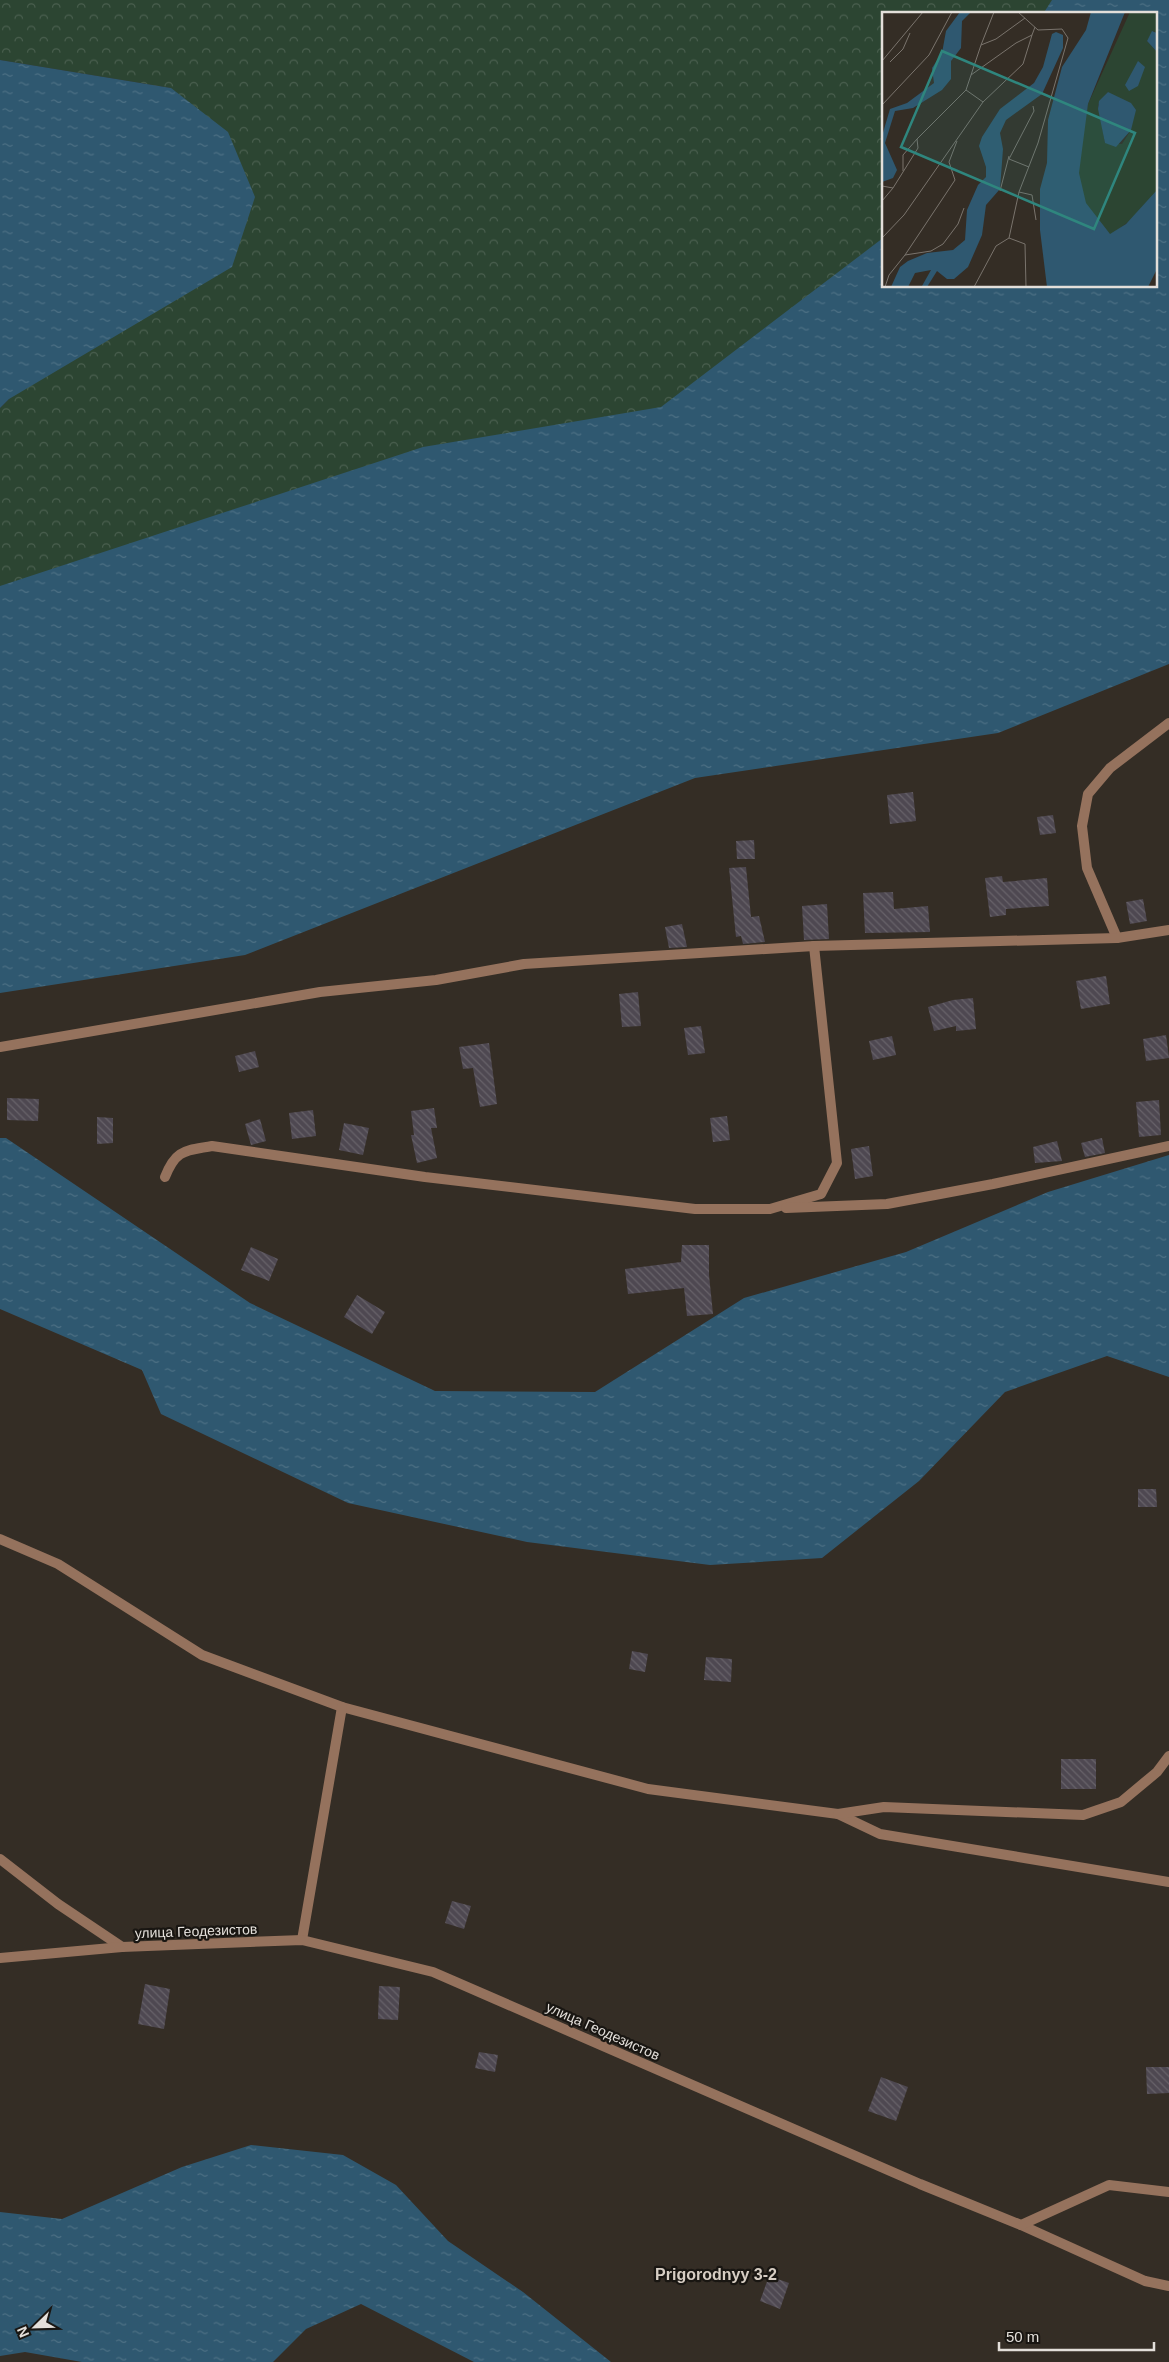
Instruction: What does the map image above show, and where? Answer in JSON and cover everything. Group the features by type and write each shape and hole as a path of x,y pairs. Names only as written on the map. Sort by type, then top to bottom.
{"street":[{"path":"1117,938 1087,868 1082,826 1088,794 1110,768 1169,723"},
{"path":"0,1047 320,992 436,980 524,964 814,946 1117,938 1169,930"},
{"path":"770,1209 821,1194 837,1164 814,946"},
{"path":"165,1177 172,1160 185,1151 212,1146 425,1177 695,1209 770,1209 887,1204 993,1184 1169,1146"},
{"path":"0,1538 58,1564 202,1655 342,1707 648,1789 838,1814 884,1807 1083,1815 1121,1802 1157,1772 1169,1756"},
{"path":"302,1940 342,1707"},
{"path":"838,1814 880,1834 1169,1882"},
{"path":"0,1859 58,1904 122,1947"},
{"name":"улица Геодезистов","path":"0,1958 122,1947 302,1940 433,1972 920,2184 1021,2225 1145,2281 1169,2286"},
{"path":"1021,2225 1109,2185 1169,2192"}],"green space":[{"path":"0,0 1053,0 1046,12 882,12 882,287 758,422 0,598 0,408 9,399 171,88 0,60"}],"water":[{"path":"1052,0 1169,0 1169,664 998,733 695,778 245,955 0,993 0,586 423,447 661,407 882,239 882,288 1156,288 1156,12 1044,12"},
{"path":"0,60 171,88 228,132 255,197 232,267 9,399 0,408"},
{"path":"0,1138 6,1138 250,1303 435,1391 595,1392 744,1298 906,1252 1048,1192 1169,1155 1169,1377 1107,1356 1005,1392 919,1481 822,1558 710,1565 527,1542 348,1503 161,1414 142,1370 0,1309"},
{"path":"251,2145 343,2155 396,2185 448,2241 523,2292 611,2362 474,2362 361,2304 306,2329 273,2362 82,2362 25,2352 0,2356 0,2212 62,2219 182,2167"}],"building":[{"path":"913,792 916,821 890,824 887,795"},
{"path":"1053,815 1056,833 1040,835 1037,817"},
{"path":"754,840 755,859 737,859 736,841"},
{"path":"746,867 751,917 759,916 765,942 743,944 741,936 736,937 729,868"},
{"path":"1002,876 1003,882 1047,878 1049,906 1006,909 1006,915 990,917 985,878"},
{"path":"893,892 894,909 928,906 930,932 865,933 863,893"},
{"path":"1143,899 1147,921 1130,924 1126,902"},
{"path":"827,904 829,939 804,940 802,906"},
{"path":"682,924 687,947 669,948 665,927"},
{"path":"1106,976 1110,1004 1081,1009 1076,981"},
{"path":"638,992 641,1026 622,1027 619,994"},
{"path":"973,998 976,1029 956,1031 956,1026 934,1031 928,1007 953,1000"},
{"path":"701,1026 705,1053 688,1055 684,1028"},
{"path":"1166,1035 1169,1058 1146,1061 1143,1039"},
{"path":"892,1036 896,1055 873,1060 869,1041"},
{"path":"489,1043 497,1104 480,1107 473,1068 463,1069 459,1047"},
{"path":"255,1051 259,1067 239,1072 235,1056"},
{"path":"7,1098 39,1099 38,1121 7,1120"},
{"path":"1159,1100 1161,1135 1139,1137 1136,1102"},
{"path":"434,1108 437,1128 431,1128 437,1158 417,1163 411,1135 414,1135 411,1111"},
{"path":"313,1110 316,1136 292,1139 289,1113"},
{"path":"727,1116 730,1140 713,1142 710,1118"},
{"path":"97,1117 113,1118 113,1143 97,1144"},
{"path":"260,1119 266,1141 251,1145 245,1124"},
{"path":"344,1123 369,1128 363,1155 339,1150"},
{"path":"1102,1138 1105,1153 1085,1157 1081,1143"},
{"path":"1057,1141 1062,1161 1035,1163 1033,1147"},
{"path":"869,1146 873,1176 855,1179 851,1149"},
{"path":"682,1245 709,1245 709,1275 713,1314 687,1316 684,1288 628,1294 625,1269 681,1262"},
{"path":"251,1247 278,1259 269,1281 241,1270"},
{"path":"357,1295 385,1312 372,1334 344,1317"},
{"path":"1138,1489 1156,1489 1157,1507 1138,1507"},
{"path":"632,1651 648,1654 645,1672 629,1669"},
{"path":"706,1657 732,1659 731,1682 704,1680"},
{"path":"1061,1759 1096,1759 1096,1789 1061,1789"},
{"path":"452,1901 471,1906 464,1929 445,1923"},
{"path":"145,1984 170,1989 164,2029 138,2024"},
{"path":"379,1986 400,1987 398,2020 378,2019"},
{"path":"479,2052 498,2055 495,2072 475,2068"},
{"path":"1146,2067 1169,2067 1169,2093 1147,2094"},
{"path":"881,2077 908,2087 896,2121 868,2111"},
{"path":"769,2276 789,2283 780,2309 760,2301"}],"district":[{"name":"Prigorodnyy 3-2","path":"716,2274"}]}
